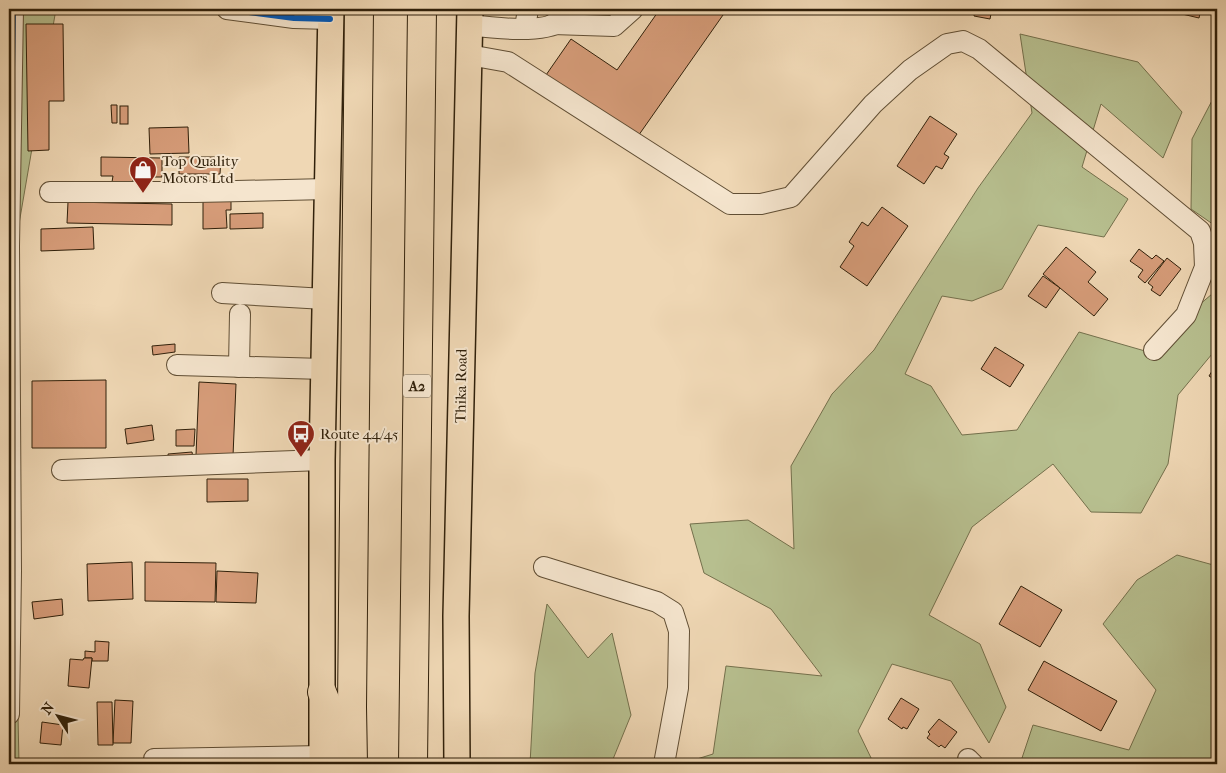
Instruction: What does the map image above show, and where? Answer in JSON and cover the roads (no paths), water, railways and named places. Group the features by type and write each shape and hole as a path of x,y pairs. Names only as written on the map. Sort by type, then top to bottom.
{"highway":[{"path":"352,764 359,9"},
{"name":"A2","path":"413,764 422,9"},
{"path":"322,692 352,764"}],"main road":[{"path":"322,760 322,460 330,14"},
{"name":"Thika Road","path":"457,764 456,606 470,17"}],"street":[{"path":"9,714 11,571 9,246 13,9"},
{"path":"227,9 330,14"},
{"path":"470,17 504,29 527,18 543,27 561,22 578,9"},
{"path":"553,24 614,26 633,9"},
{"path":"469,55 508,62 730,204 761,204 791,197 873,104 910,70 947,44 963,41 979,49 1200,231 1204,243 1205,267 1196,291 1186,315 1154,350"},
{"path":"50,192 196,192 328,189"},
{"path":"222,293 325,299"},
{"path":"239,367 240,314"},
{"path":"177,365 324,369"},
{"path":"62,470 322,460"},
{"path":"544,567 657,602 673,612 679,631 678,688 664,764"},
{"path":"154,759 322,760"}],"place":[{"name":"Top Quality Motors Ltd","path":"143,194"},
{"name":"Route 44/45","path":"301,458"}]}
